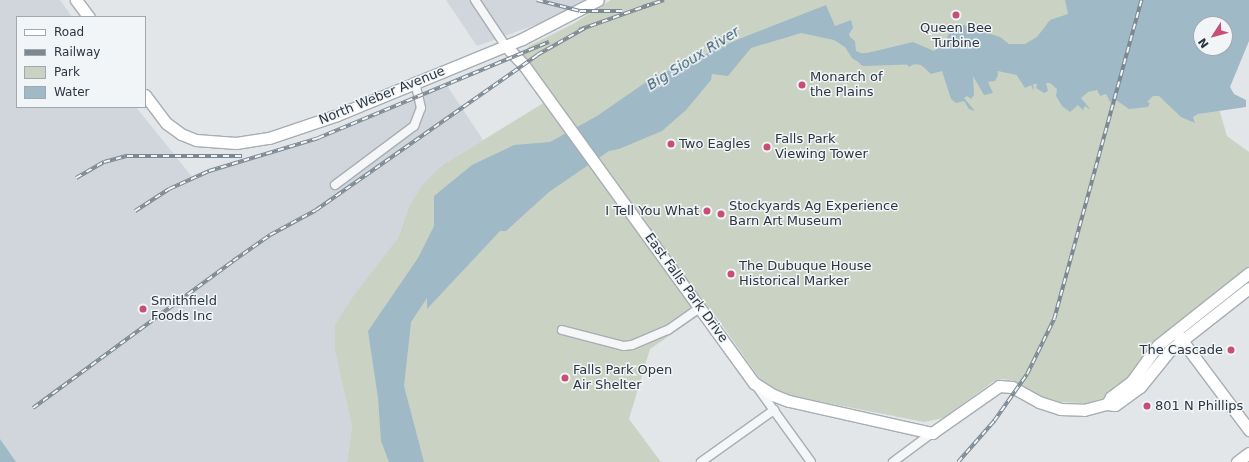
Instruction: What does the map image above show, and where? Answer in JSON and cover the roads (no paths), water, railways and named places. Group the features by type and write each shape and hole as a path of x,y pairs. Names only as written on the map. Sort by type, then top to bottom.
{"street":[{"path":"76,0 88,16"},
{"path":"475,0 505,45"},
{"name":"North Weber Avenue","path":"146,97 173,130 196,140 244,142 268,138 315,123 558,23 598,0"},
{"name":"East Falls Park Drive","path":"505,45 516,55 561,116 754,383 773,395 789,401 932,433"},
{"path":"335,185 394,143 414,126 421,114 422,108 416,82"},
{"path":"1107,404 1132,381 1154,349 1249,273"},
{"path":"893,462 1000,386 1012,387 1040,402 1060,409 1084,410 1107,404 1115,404 1137,390 1164,356 1182,340 1249,288"},
{"path":"562,330 624,346 632,345 668,330 700,308"},
{"path":"1176,331 1249,430"},
{"path":"754,383 811,462"},
{"path":"702,462 774,410"},
{"path":"1237,462 1249,453"}],"water":[{"path":"1065,0 1249,0 1249,41 1230,87 1234,94 1246,100 1246,107 1198,114 1193,117 1195,123 1181,117 1159,96 1153,96 1147,102 1150,103 1148,107 1129,109 1116,100 1110,102 1106,94 1100,96 1097,90 1088,92 1081,98 1091,110 1085,106 1083,110 1078,105 1070,112 1062,106 1056,96 1057,89 1050,83 1046,83 1048,91 1044,93 1036,88 1037,84 1033,84 1034,92 1031,85 1025,88 1007,60 997,66 998,75 995,81 988,82 993,93 984,95 973,76 974,95 971,99 967,96 964,98 975,111 969,109 964,101 956,103 951,99 942,71 931,74 921,65 914,64 909,67 899,54 869,60 865,66 852,58 845,47 834,40 801,33 751,48 728,76 712,74 711,80 686,110 662,131 619,149 609,151 549,192 506,231 500,231 427,309 427,298 411,322 404,386 424,462 389,462 381,441 378,398 368,331 418,258 434,226 434,196 472,165 514,145 550,142 597,116 652,78 739,39 826,5 835,26 851,20 853,28 849,34 850,37 855,41 856,51 863,54 913,42 934,51 944,44 951,29 964,25 1000,37 1009,44 1025,44 1037,37 1050,20 1068,14"},
{"path":"0,439 16,462 0,462"}],"waterway":[{"name":"Big Sioux River","path":"864,59 920,57"},
{"name":"Big Sioux River","path":"983,61 1027,70"}],"railway":[{"path":"537,0 580,11 622,11"},
{"path":"643,7 664,0"},
{"path":"958,462 994,421 1027,374 1054,319 1141,0"},
{"path":"579,30 649,5"},
{"path":"33,408 270,235 316,210 537,55 585,28"},
{"path":"135,211 169,189 209,171 318,138 549,42"},
{"path":"76,178 104,162 127,156 242,156"}],"place":[{"name":"Queen Bee Turbine","path":"956,15"},
{"name":"Monarch of the Plains","path":"802,85"},
{"name":"Two Eagles","path":"671,144"},
{"name":"Falls Park Viewing Tower","path":"767,147"},
{"name":"I Tell You What","path":"707,211"},
{"name":"Stockyards Ag Experience Barn Art Museum","path":"721,214"},
{"name":"The Dubuque House Historical Marker","path":"731,274"},
{"name":"Smithfield Foods Inc","path":"143,309"},
{"name":"The Cascade","path":"1231,350"},
{"name":"Falls Park Open Air Shelter","path":"565,378"},
{"name":"801 N Phillips","path":"1147,406"}]}
